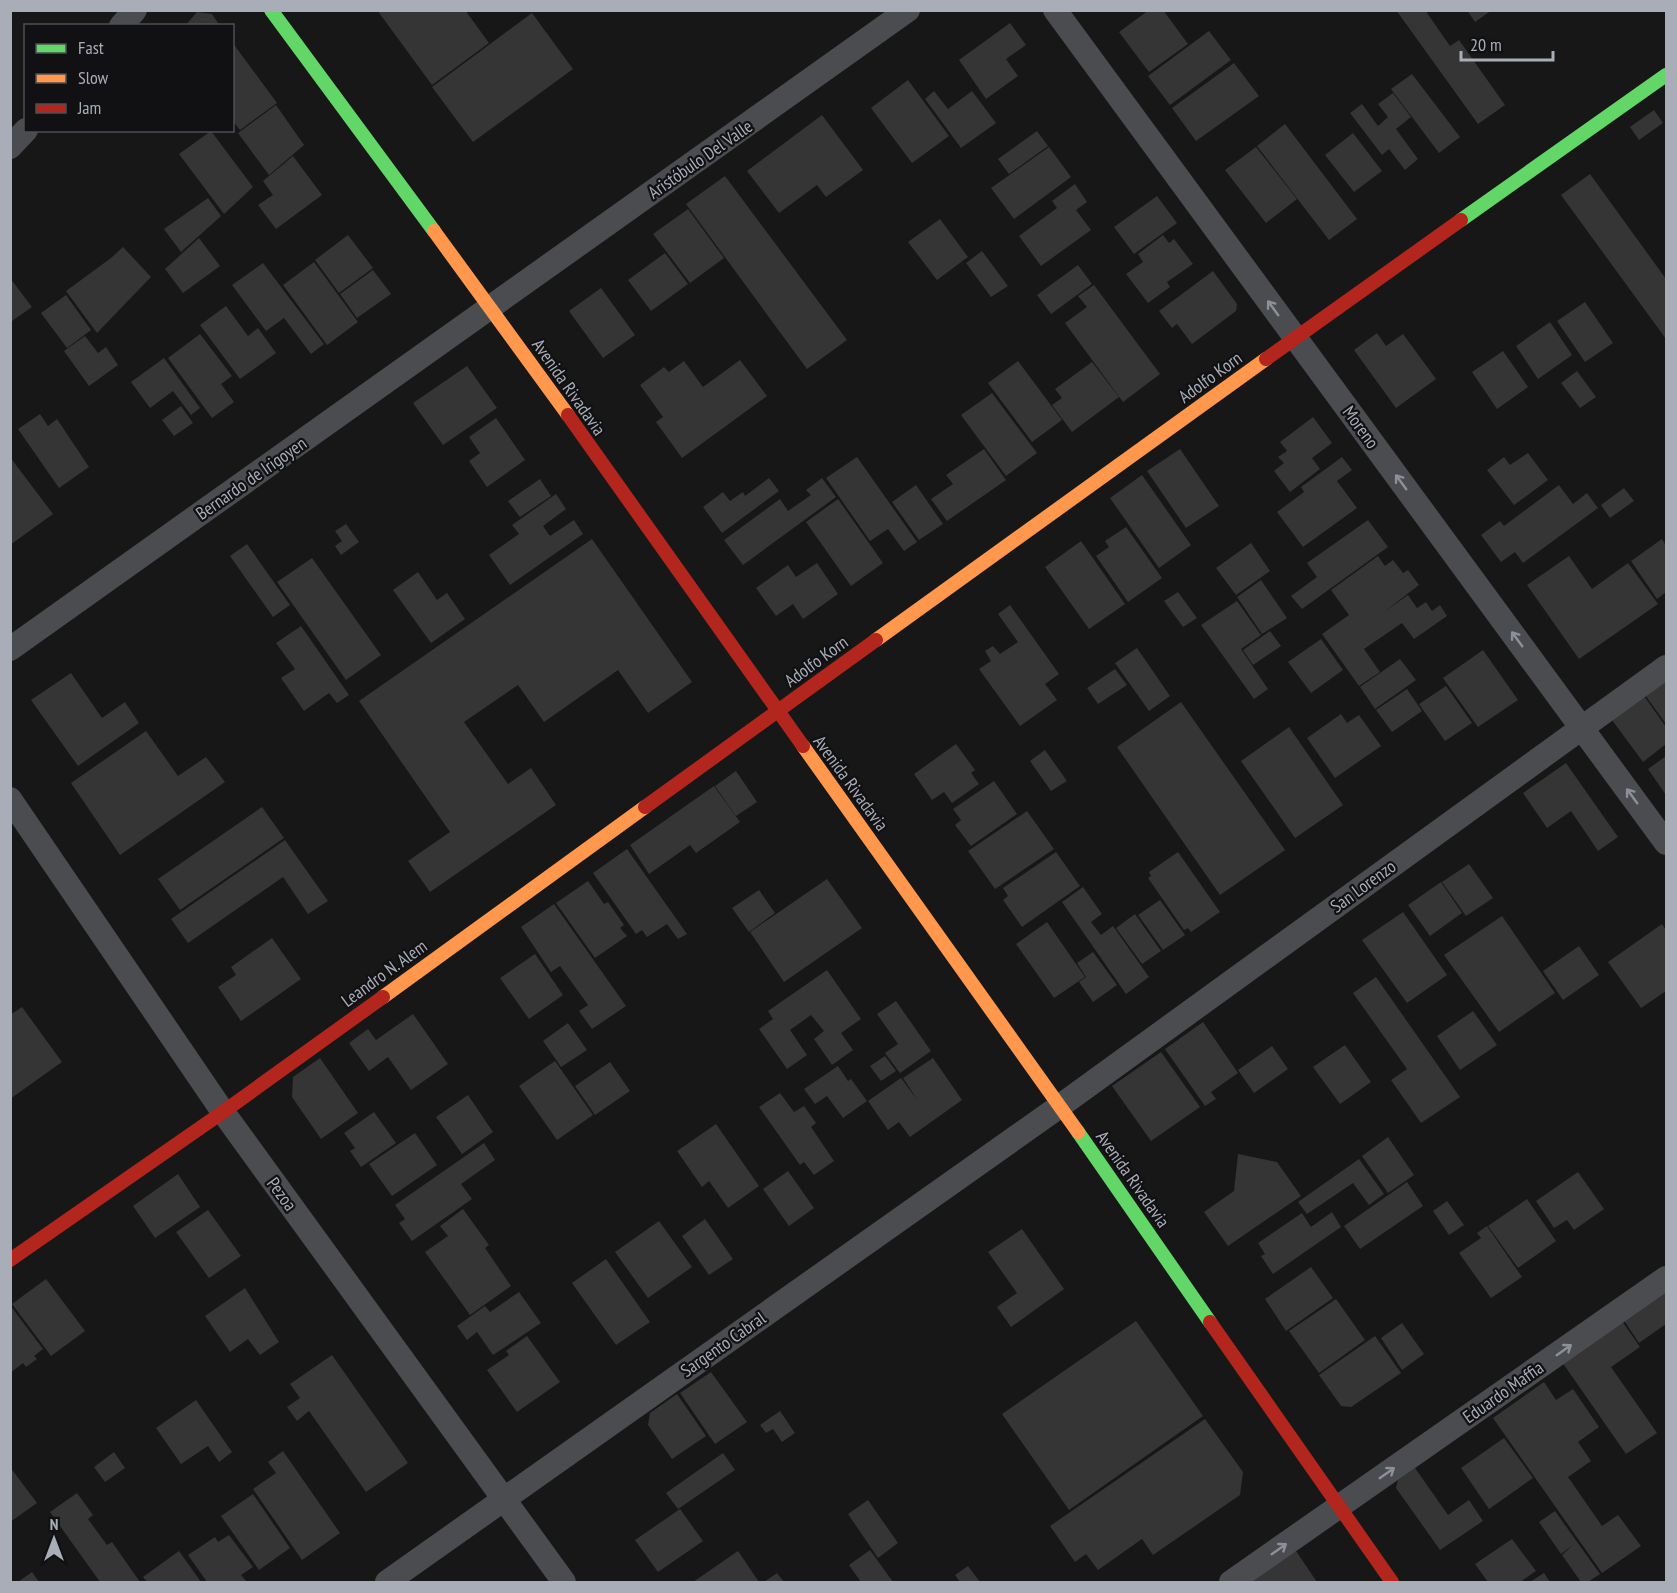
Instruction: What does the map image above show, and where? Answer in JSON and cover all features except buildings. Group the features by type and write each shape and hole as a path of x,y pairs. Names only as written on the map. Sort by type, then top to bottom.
{"street":[{"path":"124,24 135,10"},
{"name":"Avenida Rivadavia","path":"271,10 491,308 1060,1106 1392,1582"},
{"name":"Aristóbulo Del Valle","path":"491,308 908,10"},
{"name":"Moreno","path":"1055,10 1666,843"},
{"name":"Adolfo Korn","path":"777,711 1295,338 1666,75"},
{"path":"10,147 24,132"},
{"name":"Bernardo de Irigoyen","path":"10,649 491,308"},
{"name":"San Lorenzo","path":"1060,1106 1666,667"},
{"name":"Leandro N. Alem","path":"10,1260 223,1112 777,711"},
{"name":"Pezoa","path":"10,799 223,1112 564,1582"},
{"name":"Sargento Cabral","path":"387,1582 1060,1106"},
{"name":"Eduardo Maffia","path":"1231,1582 1666,1278"}],"traffic: fast":[{"path":"271,10 434,231"},
{"path":"1461,220 1666,75"},
{"path":"1078,1132 1210,1322"}],"traffic: slow":[{"path":"434,231 568,415"},
{"path":"876,640 1266,359"},
{"path":"803,746 1078,1132"},
{"path":"383,997 645,807"}],"traffic: jam":[{"path":"1266,359 1461,220"},
{"path":"568,415 803,746"},
{"path":"645,807 876,640"},
{"path":"10,1260 383,997"},
{"path":"1210,1322 1392,1582"}]}
